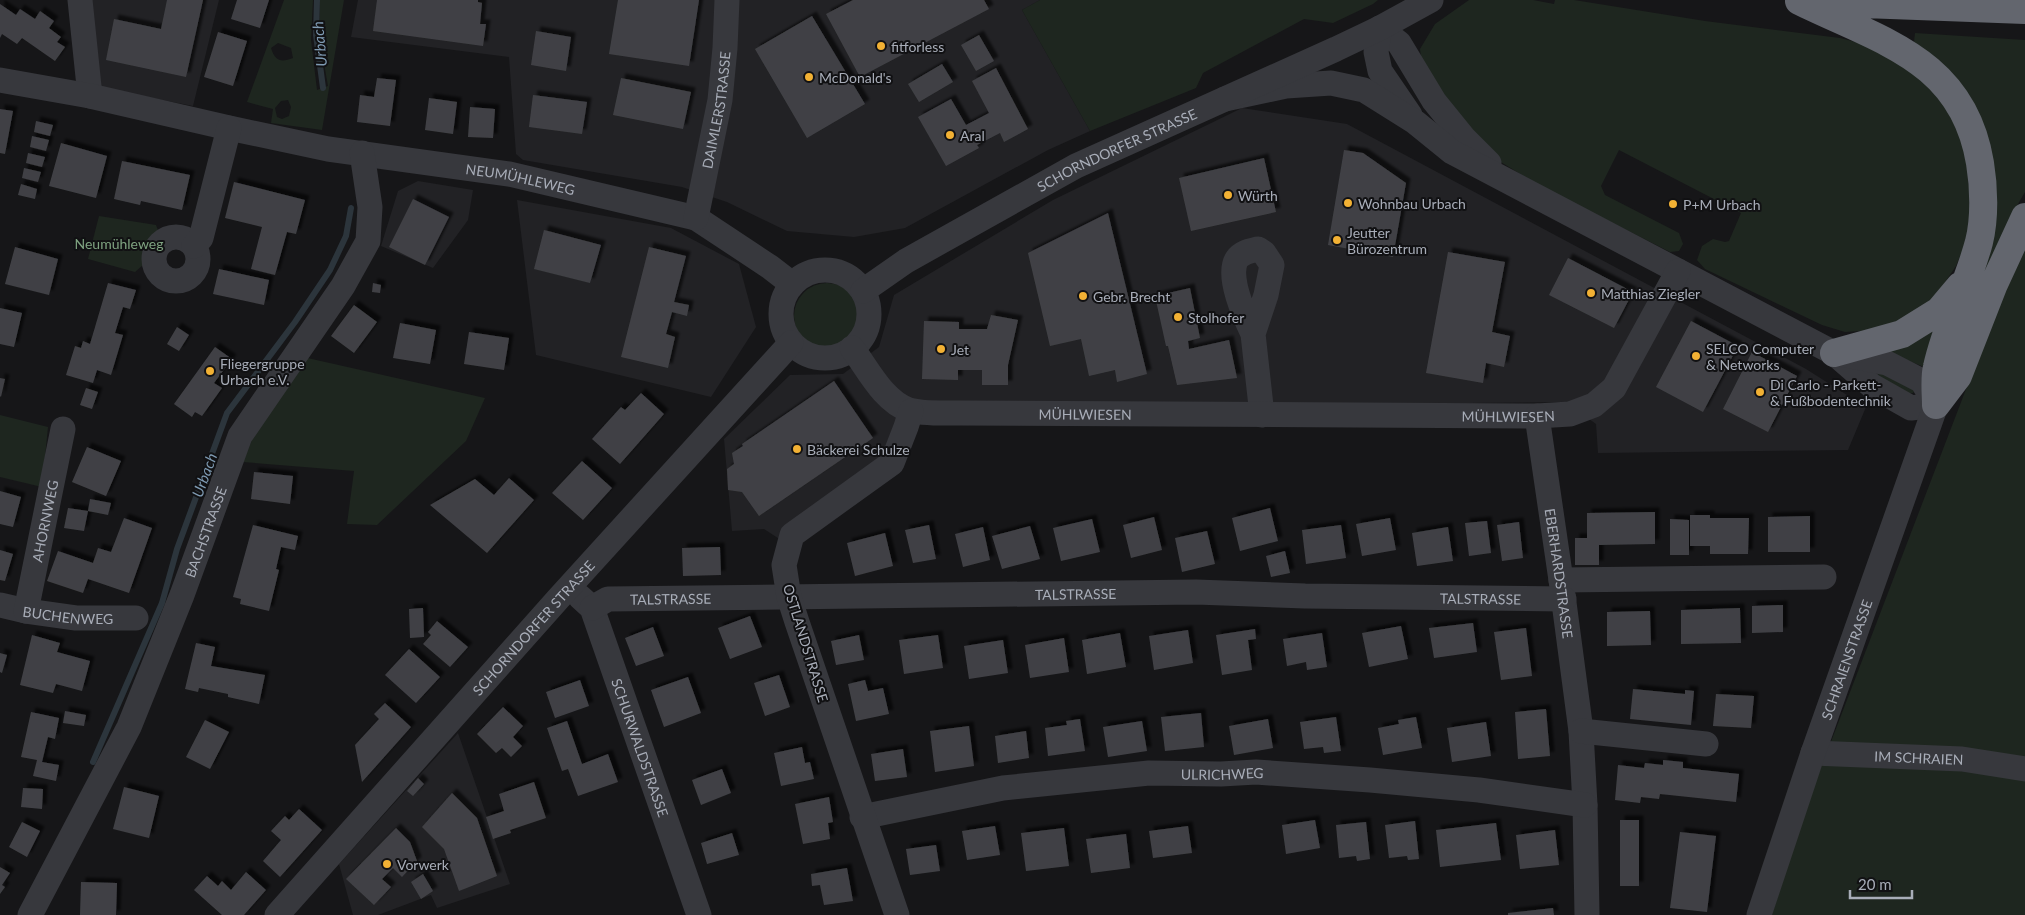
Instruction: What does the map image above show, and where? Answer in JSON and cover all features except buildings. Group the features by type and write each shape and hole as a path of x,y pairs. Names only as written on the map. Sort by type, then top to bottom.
{"highway":[{"path":"1793,1 2025,10"},
{"path":"1793,1 1896,46 1923,64 1956,97 1976,139 1984,187 1979,241 1936,369 1936,405"},
{"path":"1936,405 1958,376 1994,284 2025,217"},
{"path":"1834,353 1902,334 1939,311 1966,279"}],"street":[{"path":"80,0 90,96"},
{"name":"DAIMLERSTRASSE","path":"696,218 720,100 727,0"},
{"name":"SCHORNDORFER STRASSE","path":"863,291 906,261 1076,166 1380,28 1431,0"},
{"path":"1380,28 1376,52 1380,71 1415,122"},
{"path":"1380,28 1399,44 1434,100 1458,130 1506,181"},
{"name":"NEUMÜHLEWEG","path":"0,80 90,96 328,149 510,174 696,218 770,267 792,284"},
{"path":"1226,99 1286,86 1331,83 1364,90 1415,122 1452,152 1834,353 1888,364 1922,381 1936,405"},
{"path":"194,246 201,238 229,128"},
{"name":"BACHSTRASSE","path":"30,915 129,727 182,595 240,436 343,286 368,241 370,207 362,153"},
{"path":"814,271 840,272 851,278 863,291 870,316 866,330 859,343 844,354 825,359 806,355 791,343 784,333 781,307 785,295 792,284 802,276 814,271"},
{"name":"MÜHLWIESEN","path":"911,411 959,414 1537,416 1570,414 1594,405 1614,388 1678,271"},
{"path":"1253,334 1262,415"},
{"name":"SCHORNDORFER STRASSE","path":"277,915 568,587 791,343"},
{"path":"852,348 883,390 898,404 911,411"},
{"name":"SCHRAIENSTRASSE","path":"1759,915 1813,753 1936,405"},
{"name":"OSTLANDSTRASSE","path":"897,915 862,817 789,597 784,565 792,535 892,463 911,411"},
{"name":"EBERHARDSTRASSE","path":"1537,416 1581,731 1585,804 1587,915"},
{"name":"AHORNWEG","path":"26,611 62,430"},
{"name":"TALSTRASSE","path":"592,608 608,598 1196,592 1305,596 1562,590 1824,577"},
{"name":"SCHURWALDSTRASSE","path":"568,587 592,608 699,915"},
{"name":"BUCHENWEG","path":"0,605 26,611 76,618 136,618"},
{"path":"1581,731 1706,744"},
{"name":"IM SCHRAIEN","path":"1813,753 1962,759 2025,769"},
{"name":"ULRICHWEG","path":"862,817 1003,788 1149,773 1221,774 1256,772 1479,790 1585,804"}],"shaded area":[{"path":"91,0 219,0 193,106 101,88"},
{"path":"358,0 1040,0 1022,10 1090,131 1048,150 905,228 854,237 787,231 727,202 682,187 523,160 516,154 509,57 351,37"},
{"path":"1242,108 1347,124 1806,369 1866,407 1848,450 1598,453 1596,424 1566,402 931,408 881,463 781,540 764,529 732,531 724,439 790,375 843,374 879,347 894,295 1053,200"},
{"path":"418,181 473,190 468,220 433,268 381,246 398,191"},
{"path":"517,200 671,228 739,264 756,327 711,397 536,355"},
{"path":"458,733 510,884 437,908 431,895 378,915 353,915 339,864"}],"green space":[{"path":"284,0 313,0 311,40 317,90 328,86 319,35 320,0 344,0 322,130 271,123 273,109 247,102","holes":["278,43 291,48 293,58 279,60 274,56 271,48","288,100 291,107 289,116 282,119 277,117 275,108 281,101"]},
{"path":"1040,0 1378,0 1333,23 1304,19 1203,73 1196,88 1090,131 1022,10"},
{"path":"1469,0 1533,0 1554,4 1555,0 1574,0 1705,21 1840,38 1875,47 1912,68 1948,104 1966,139 1972,228 1956,266 1933,300 1907,320 1877,330 1845,332 1822,325 1705,269 1697,260 1702,246 1713,239 1729,241 1741,213 1619,150 1601,186 1605,195 1679,233 1683,244 1679,251 1670,252 1538,185 1491,156 1423,73 1420,49 1435,24"},
{"path":"1915,33 2025,40 2025,192 2011,216 1953,372 1990,246 1940,63 1914,42"},
{"name":"Neumühleweg","path":"99,216 156,225 159,233 146,246 143,255 143,265 135,272 88,259"},
{"path":"2025,240 2025,915 1772,915 1806,807"},
{"path":"827,283 840,285 855,298 858,303 860,316 858,329 845,344 840,347 827,349 814,347 799,334 796,329 794,316 796,303 809,288 814,285"},
{"path":"1940,319 1924,367 1885,351"},
{"path":"303,357 485,398 466,441 377,525 347,524 354,471 243,462 261,417"},
{"path":"1871,367 1915,390 1913,393 1907,393 1895,389 1884,381"},
{"path":"0,415 48,427 42,487 0,477"}],"waterway":[{"name":"Urbach","path":"317,0 316,35 323,88"},
{"name":"Urbach","path":"93,762 162,603 177,549 227,413 295,322 330,270 346,236 351,208"}],"place":[{"name":"fitforless","path":"881,46"},
{"name":"McDonald's","path":"809,77"},
{"name":"Aral","path":"950,135"},
{"name":"Würth","path":"1228,195"},
{"name":"Wohnbau Urbach","path":"1348,203"},
{"name":"P+M Urbach","path":"1673,204"},
{"name":"Jeutter Bürozentrum","path":"1337,240"},
{"name":"Matthias Ziegler","path":"1591,293"},
{"name":"Gebr. Brecht","path":"1083,296"},
{"name":"Stolhofer","path":"1178,317"},
{"name":"Jet","path":"941,349"},
{"name":"SELCO Computer & Networks","path":"1696,356"},
{"name":"Fliegergruppe Urbach e.V.","path":"210,371"},
{"name":"Di Carlo - Parkett- & Fußbodentechnik","path":"1760,392"},
{"name":"Bäckerei Schulze","path":"797,449"},
{"name":"Vorwerk","path":"387,864"}]}
